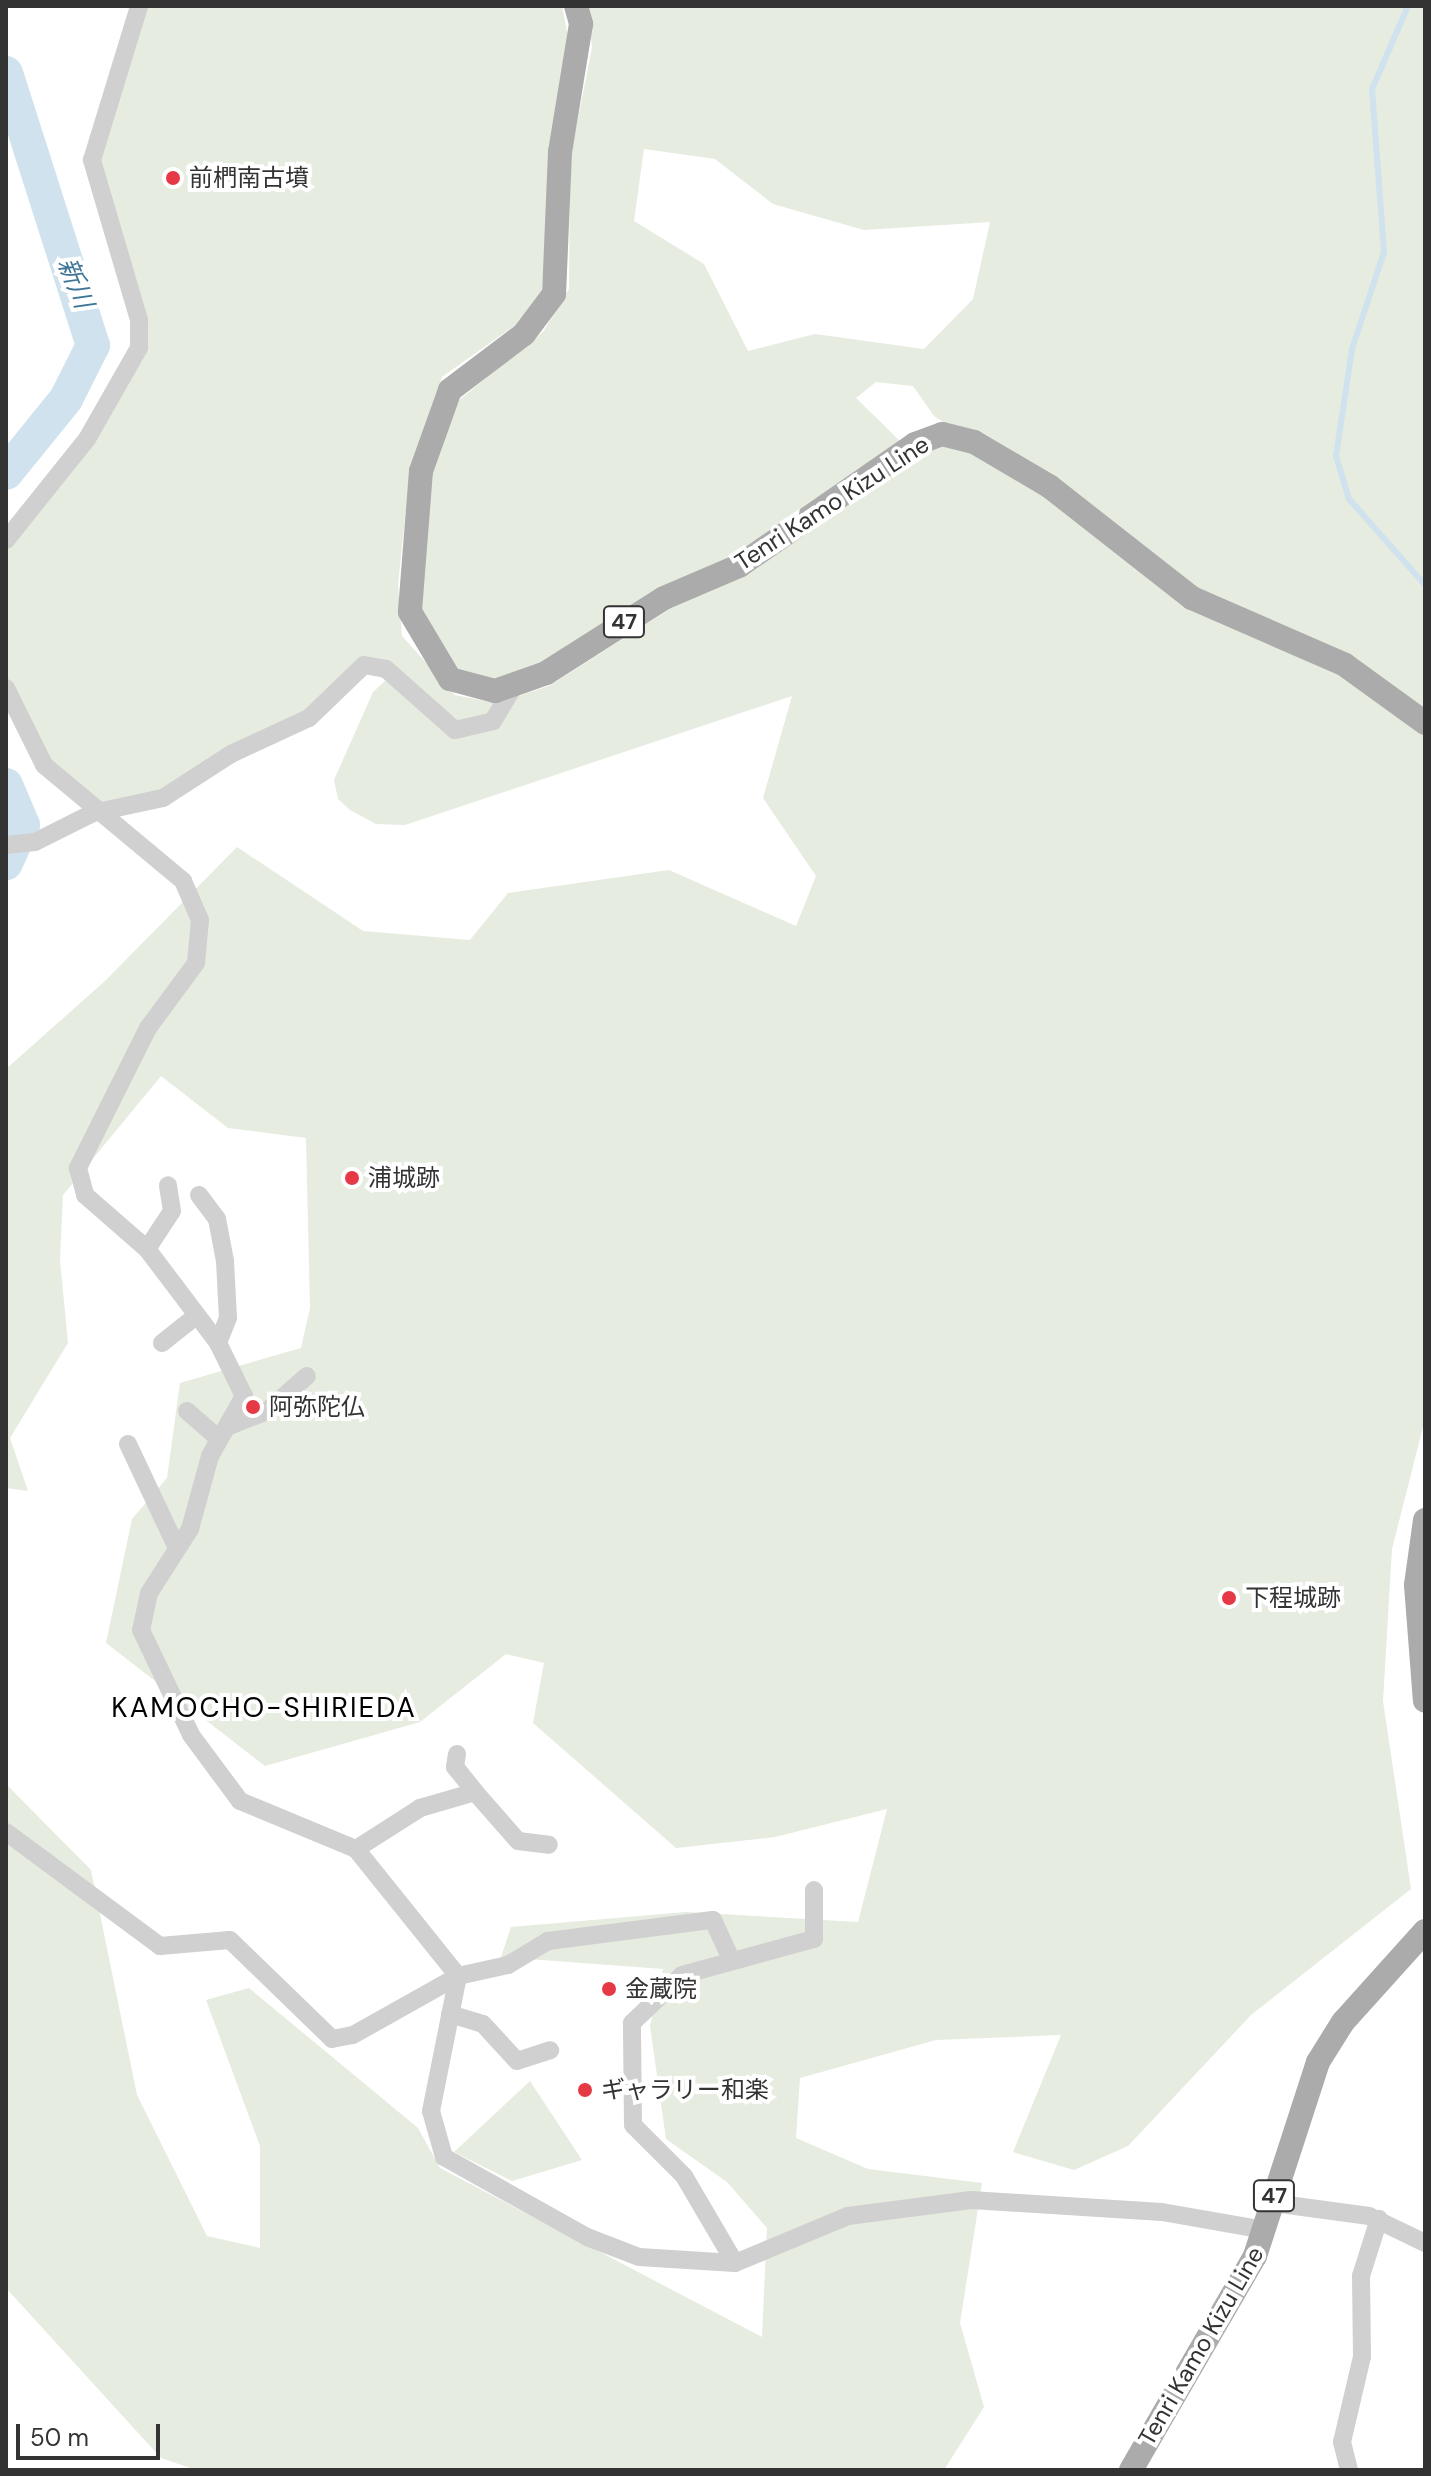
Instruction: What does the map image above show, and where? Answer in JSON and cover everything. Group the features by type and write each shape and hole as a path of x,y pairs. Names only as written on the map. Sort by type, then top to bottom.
{"main road":[{"path":"512,689 465,687 431,658 410,612 412,541 429,437 450,390 524,334 554,294 560,152 581,24 576,6"},
{"name":"Tenri Kamo Kizu Line","path":"512,689 664,598 739,566 915,444 942,434 974,442 1036,478 1192,598 1345,665 1425,723"},
{"path":"1425,1520 1416,1610 1425,1701"},
{"name":"Tenri Kamo Kizu Line","path":"1131,2470 1265,2230 1318,2062 1343,2022 1425,1931"}],"street":[{"path":"6,540 73,460 139,348 139,320 92,160 139,6"},
{"path":"6,845 35,842 93,813 163,798 231,754 292,729 364,665 386,669 455,730 493,721 512,689"},
{"path":"6,688 44,765 93,813 165,863 183,881 200,920 196,963 148,1028 78,1168 98,1211 147,1249 218,1343 244,1396 221,1434 200,1506 149,1593 141,1630 191,1735 240,1801 356,1849 458,1976"},
{"path":"147,1249 172,1211 168,1185"},
{"path":"199,1195 217,1219 225,1261 228,1318 218,1343"},
{"path":"162,1343 196,1316"},
{"path":"221,1434 267,1411 307,1376"},
{"path":"187,1411 221,1434"},
{"path":"128,1444 176,1546"},
{"path":"457,1754 455,1767 518,1841 549,1845"},
{"path":"356,1849 420,1808 475,1792"},
{"path":"6,1832 160,1946 230,1940 332,2039 353,2035 458,1976 508,1965 548,1941 676,1920 713,1920 730,1957"},
{"path":"735,2263 684,2176 633,2125 629,2072 632,2023 650,2002 682,1975 730,1957 814,1939 814,1890"},
{"path":"458,1976 431,2111 444,2157 615,2249 663,2263 735,2263 848,2216 971,2200 1162,2212 1265,2230"},
{"path":"450,2014 483,2024 517,2061 550,2050"},
{"path":"1273,2203 1379,2219 1425,2243"},
{"path":"1349,2470 1342,2442 1362,2357 1361,2276 1379,2219"}],"shaded area":[{"path":"143,6 562,6 569,42 541,296 521,321 442,377 410,470 398,585 402,636 455,695 496,703 549,686 927,445 969,448 1358,682 1425,736 1425,1419 1392,1549 1383,1701 1411,1889 1251,2015 1128,2146 1074,2170 1013,2152 1061,2035 936,2040 800,2078 796,2138 868,2169 982,2183 960,2323 984,2407 944,2470 196,2470 161,2458 6,2288 6,1784 91,1870 137,2095 207,2236 260,2248 260,2146 206,2000 249,1988 418,2128 440,2168 762,2337 767,2228 727,2182 666,2139 650,2026 663,1969 501,1957 511,1927 686,1912 858,1922 887,1809 775,1837 676,1848 533,1723 544,1663 506,1654 420,1722 265,1766 106,1643 132,1519 167,1478 180,1383 301,1348 310,1308 306,1138 228,1128 161,1076 63,1195 60,1260 68,1343 10,1438 28,1491 6,1488 6,1069 105,981 237,847 363,931 470,940 508,893 669,870 796,926 816,876 763,798 792,696 405,825 376,824 350,810 338,799 334,780 373,692 386,680 375,660 326,700 162,794 97,809 48,760 6,699 6,549 78,462 141,360 99,162"},
{"path":"588,6 1425,6 1425,712 1204,597 934,416 913,386 876,382 856,398 904,445 734,561 520,673 488,680 463,674 431,640 418,595 431,471 459,400 543,332 569,289 570,158 592,48","holes":["644,149 715,159 773,204 864,230 990,222 973,299 924,349 815,334 748,351 704,264 634,221"]},
{"path":"530,2081 582,2160 512,2181 454,2152"}],"waterway":[{"path":"1408,6 1372,89 1384,252 1352,349 1336,456 1349,499 1425,585"},
{"name":"新川","path":"6,73 93,345 66,399 6,473"},
{"name":"新川","path":"6,785 23,825 6,863"}],"place":[{"name":"前椚南古墳","path":"173,178"},
{"name":"浦城跡","path":"352,1178"},
{"name":"阿弥陀仏","path":"253,1407"},
{"name":"下程城跡","path":"1229,1598"},
{"name":"金蔵院","path":"609,1989"},
{"name":"ギャラリー和楽","path":"585,2090"}],"district":[{"name":"KAMOCHO-SHIRIEDA","path":"264,1708"}]}
